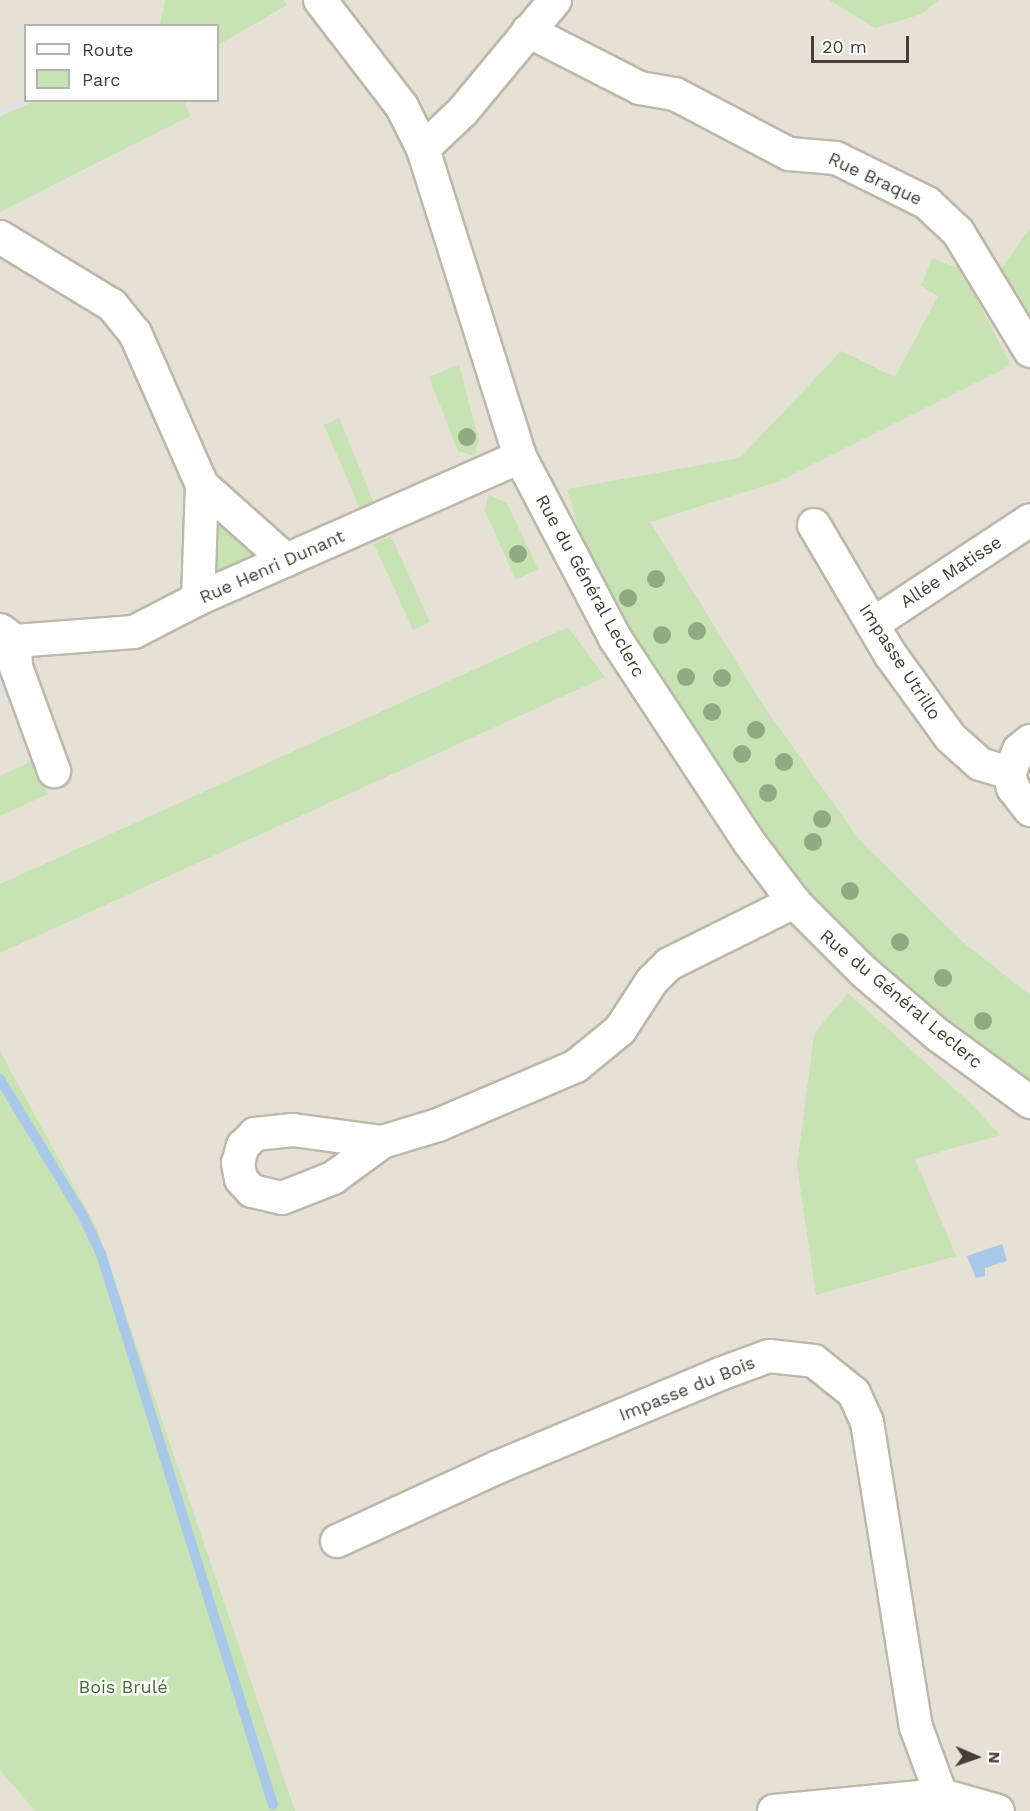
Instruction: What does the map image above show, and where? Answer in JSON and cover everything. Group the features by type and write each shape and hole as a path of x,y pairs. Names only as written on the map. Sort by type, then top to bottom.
{"street":[{"name":"Rue du Général Leclerc","path":"320,0 402,107 423,149 520,457 615,638 749,842 794,902 863,971 938,1035 1030,1102"},
{"path":"423,149 463,111 555,0"},
{"name":"Rue Braque","path":"528,31 640,88 675,94 789,154 836,158 927,203 958,232 1030,351"},
{"path":"0,237 122,313 135,333 202,485 286,561"},
{"name":"Rue Henri Dunant","path":"54,771 16,667 8,636 134,632 198,600 520,457"},
{"path":"198,600 202,485"},
{"name":"Allée Matisse","path":"873,624 1030,520"},
{"name":"Impasse Utrillo","path":"814,525 890,654 962,752 991,770 1010,773"},
{"path":"1030,741 1020,750 1010,773 1013,789 1030,810"},
{"path":"382,1142 438,1125 576,1066 615,1036 652,981 669,964 794,902"},
{"name":"Impasse du Bois","path":"337,1541 498,1467 729,1370 769,1356 813,1361 854,1393 867,1422 916,1726 941,1795"},
{"path":"774,1811 941,1795 998,1811"}],"shaded area":[{"path":"0,0 1030,0 1030,1811 0,1811"},
{"path":"24,95 24,102 34,102 0,116 0,107"},
{"path":"0,672 11,697 0,702"}],"green space":[{"path":"165,0 283,0 287,5 219,44 219,24 160,24"},
{"path":"829,0 939,0 922,14 875,28"},
{"path":"34,102 184,102 190,116 0,212 0,116"},
{"path":"1030,228 1030,314 1001,269"},
{"path":"932,258 961,269 1011,365 777,482 650,522 765,708 862,843 963,942 1030,995 1030,1084 974,1046 849,945 806,891 624,627 591,569 567,489 740,458 841,351 895,377 938,296 921,286"},
{"path":"459,364 479,441 474,456 458,451 429,377"},
{"path":"339,418 374,503 360,509 324,425"},
{"path":"488,494 507,503 538,569 516,580 485,511"},
{"path":"222,523 261,554 221,576 214,569 215,530"},
{"path":"391,536 430,622 413,630 374,544"},
{"path":"568,627 605,677 0,953 0,884"},
{"path":"32,761 48,794 0,816 0,776"},
{"path":"848,993 968,1101 1000,1135 915,1159 956,1256 816,1295 797,1166 814,1034"},
{"name":"Bois Brulé","path":"0,1051 97,1229 295,1811 35,1811 0,1770"}],"water":[{"path":"1002,1244 1007,1261 985,1268 985,1276 976,1278 967,1256"}],"waterway":[{"path":"0,1079 83,1216 101,1254 273,1805"}]}
